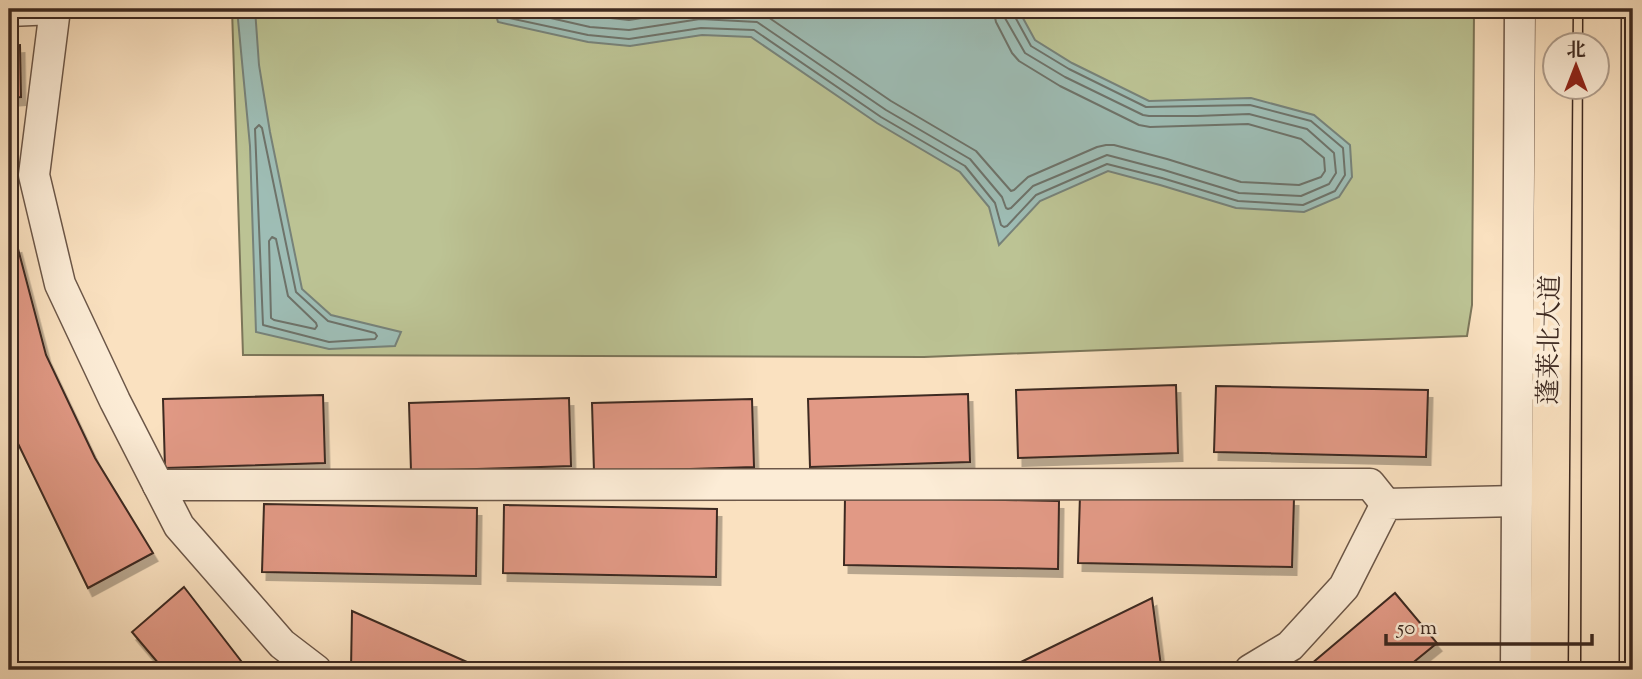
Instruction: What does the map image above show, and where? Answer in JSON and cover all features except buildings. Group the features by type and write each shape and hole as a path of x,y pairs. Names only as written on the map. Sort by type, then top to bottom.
{"main road":[{"name":"蓬莱北大道","path":"1549,670 1554,9"},
{"name":"蓬莱北大道","path":"1600,670 1602,9"}],"lane":[{"path":"9,11 55,9 34,175 61,284 115,401 179,526 282,644 316,670"},
{"path":"1516,670 1520,9"},
{"path":"158,485 1370,484 1386,503"},
{"path":"1386,503 1517,501"},
{"path":"1250,670 1290,646 1344,587 1386,503"}],"green space":[{"path":"232,9 1474,9 1472,305 1467,336 924,357 243,355"}],"water":[{"path":"237,9 255,9 259,65 270,132 302,289 331,315 401,332 395,346 329,349 256,332 250,146"},
{"path":"494,9 1018,9 1035,40 1072,63 1149,101 1251,98 1314,115 1350,145 1352,177 1339,197 1304,212 1236,208 1108,171 1040,201 999,245 989,207 960,172 877,123 751,37 702,35 630,46 588,42 498,22"}]}
